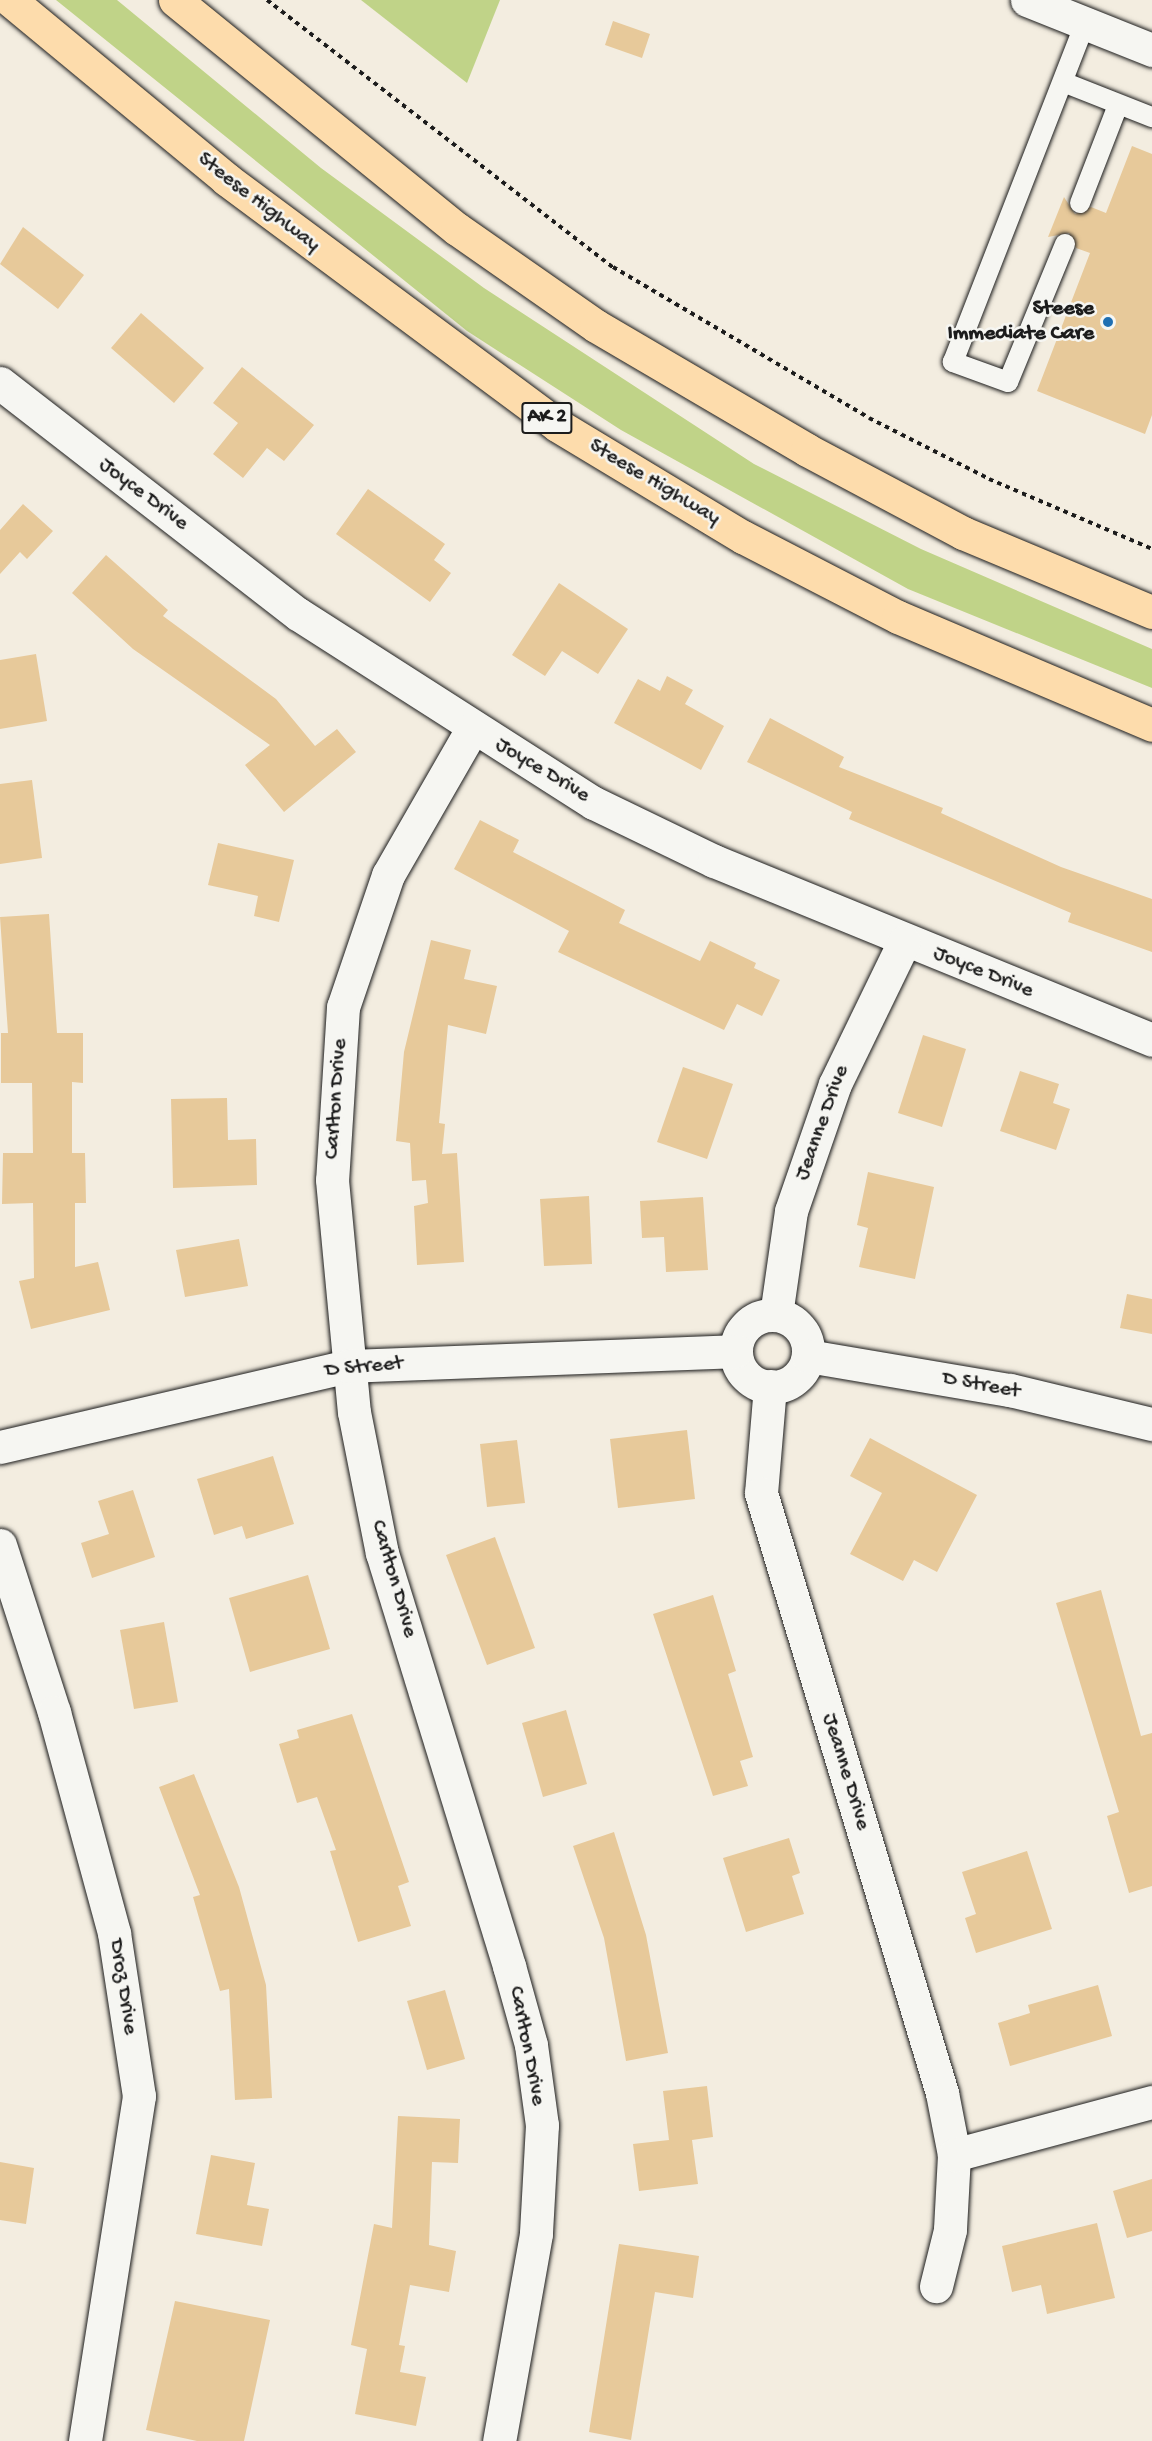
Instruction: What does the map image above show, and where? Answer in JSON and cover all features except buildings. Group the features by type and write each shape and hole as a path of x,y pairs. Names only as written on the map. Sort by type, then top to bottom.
{"highway":[{"name":"Steese Highway","path":"10,0 245,193 557,425 743,537 898,617 1152,725"},
{"path":"175,0 457,229 596,326 807,450 963,533 1152,612"}],"street":[{"path":"1027,0 1152,50"},
{"name":"Joyce Drive","path":"0,383 298,614 472,729 594,803 904,942 1152,1041"},
{"name":"Carlton Drive","path":"472,729 388,875 343,1007 332,1180 348,1366 382,1553 509,1966 537,2091 542,2125 536,2234 499,2441"},
{"name":"Jeanne Drive","path":"776,1315 791,1211 820,1126 904,942"},
{"path":"776,1315 797,1324 808,1356 798,1376 770,1386 744,1374 736,1350 745,1328 776,1315"},
{"name":"D Street","path":"0,1447 348,1366 736,1350"},
{"name":"D Street","path":"808,1356 1010,1390 1152,1424"},
{"name":"Jeanne Drive","path":"770,1386 761,1493 942,2093 954,2156 950,2230 936,2286"},
{"name":"Droz Drive","path":"0,1545 54,1712 114,1933 139,2096 85,2441"},
{"path":"954,2156 1152,2102"}],"lane":[{"path":"1065,244 1008,382 953,362 1085,23"},
{"path":"1062,82 1152,117"},
{"path":"1080,203 1118,105"}],"path":[{"path":"267,0 508,191 623,274 869,418 988,479 1152,549"}],"green space":[{"path":"56,0 117,0 321,168 484,288 754,464 921,549 1152,649 1152,688 908,589 621,430 467,331"},
{"path":"361,0 500,0 467,83"}],"place":[{"name":"Steese Immediate Care","path":"1108,322"}]}
